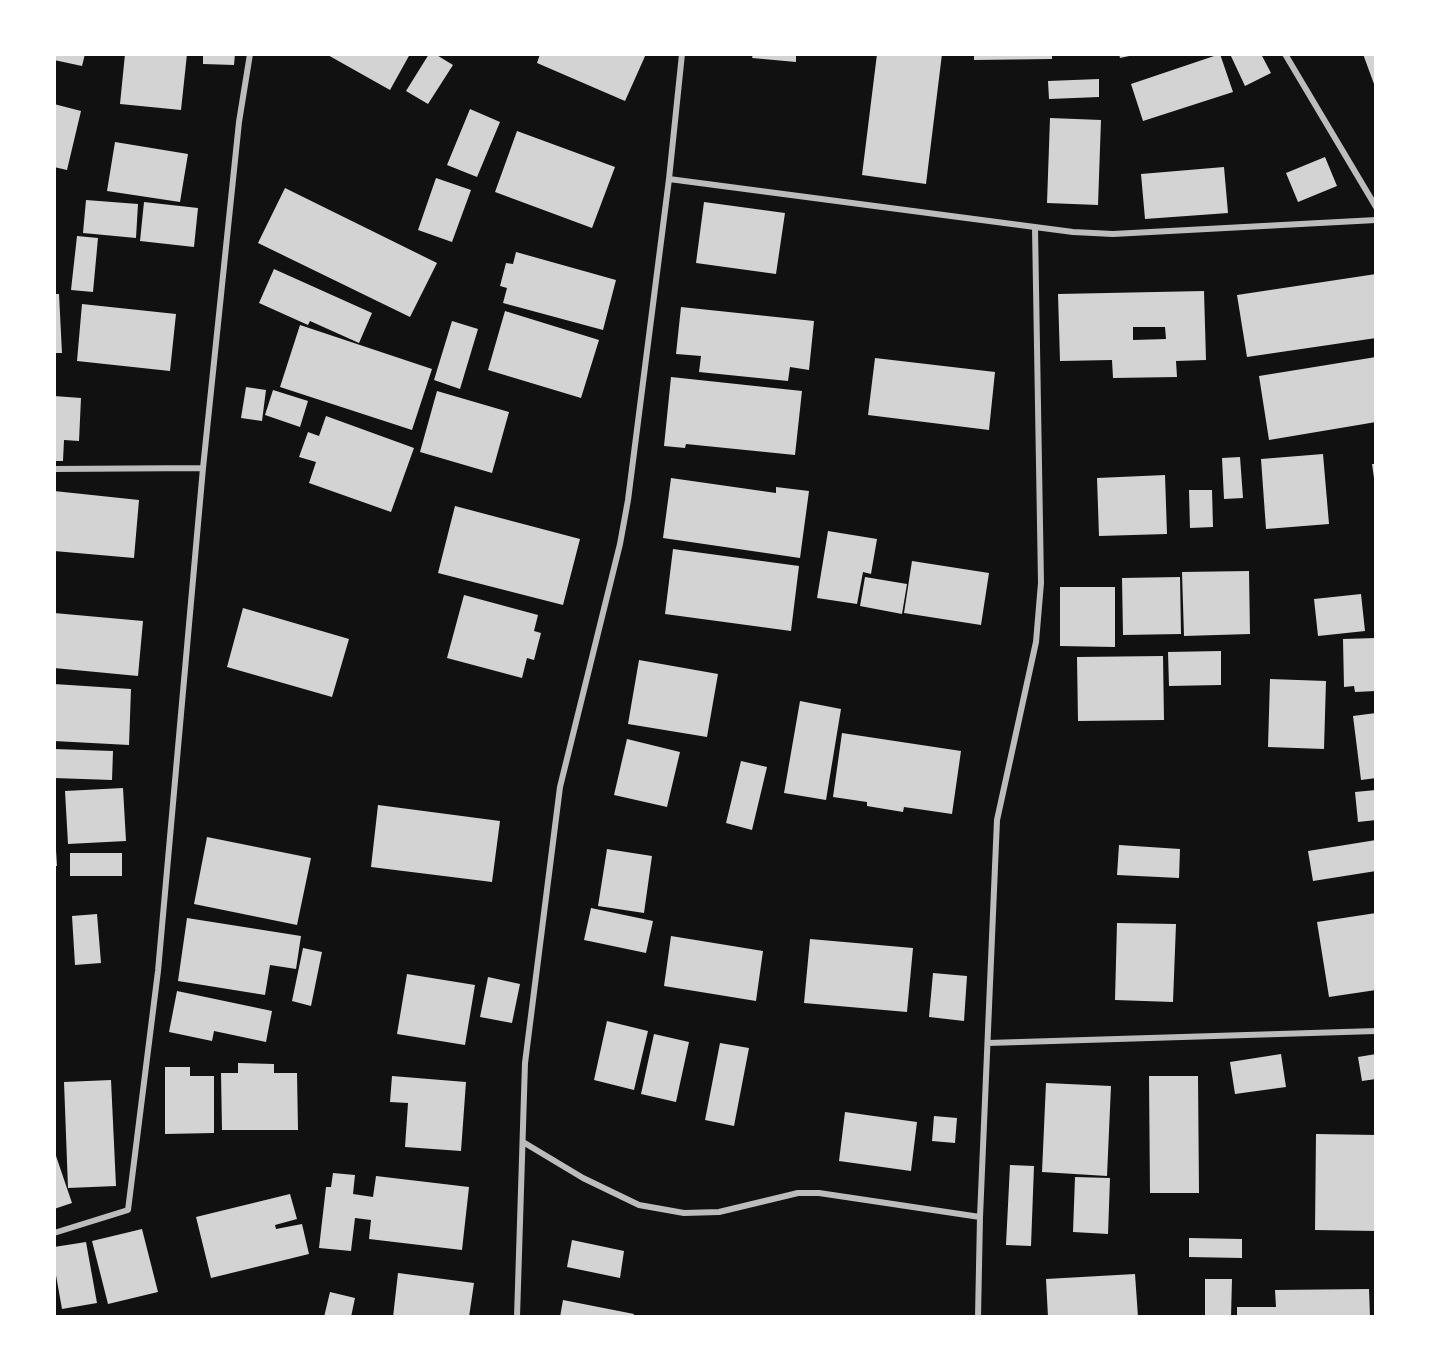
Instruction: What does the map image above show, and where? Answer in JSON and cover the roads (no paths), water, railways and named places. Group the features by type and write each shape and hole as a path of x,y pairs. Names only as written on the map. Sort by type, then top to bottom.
{"street":[{"path":"54,1233 128,1210 158,971 203,468 239,122 250,54"},
{"path":"517,1317 525,1063 560,787 620,544 628,500 669,179 682,54"},
{"path":"1285,54 1376,207"},
{"path":"669,179 1035,228 1113,234 1376,220"},
{"path":"978,1317 980,1217 997,820 1036,642 1041,584 1035,228"},
{"path":"54,469 203,468"},
{"path":"988,1043 1376,1031"},
{"path":"523,1142 583,1178 639,1205 684,1213 719,1212 798,1193 819,1193 980,1217"}]}
